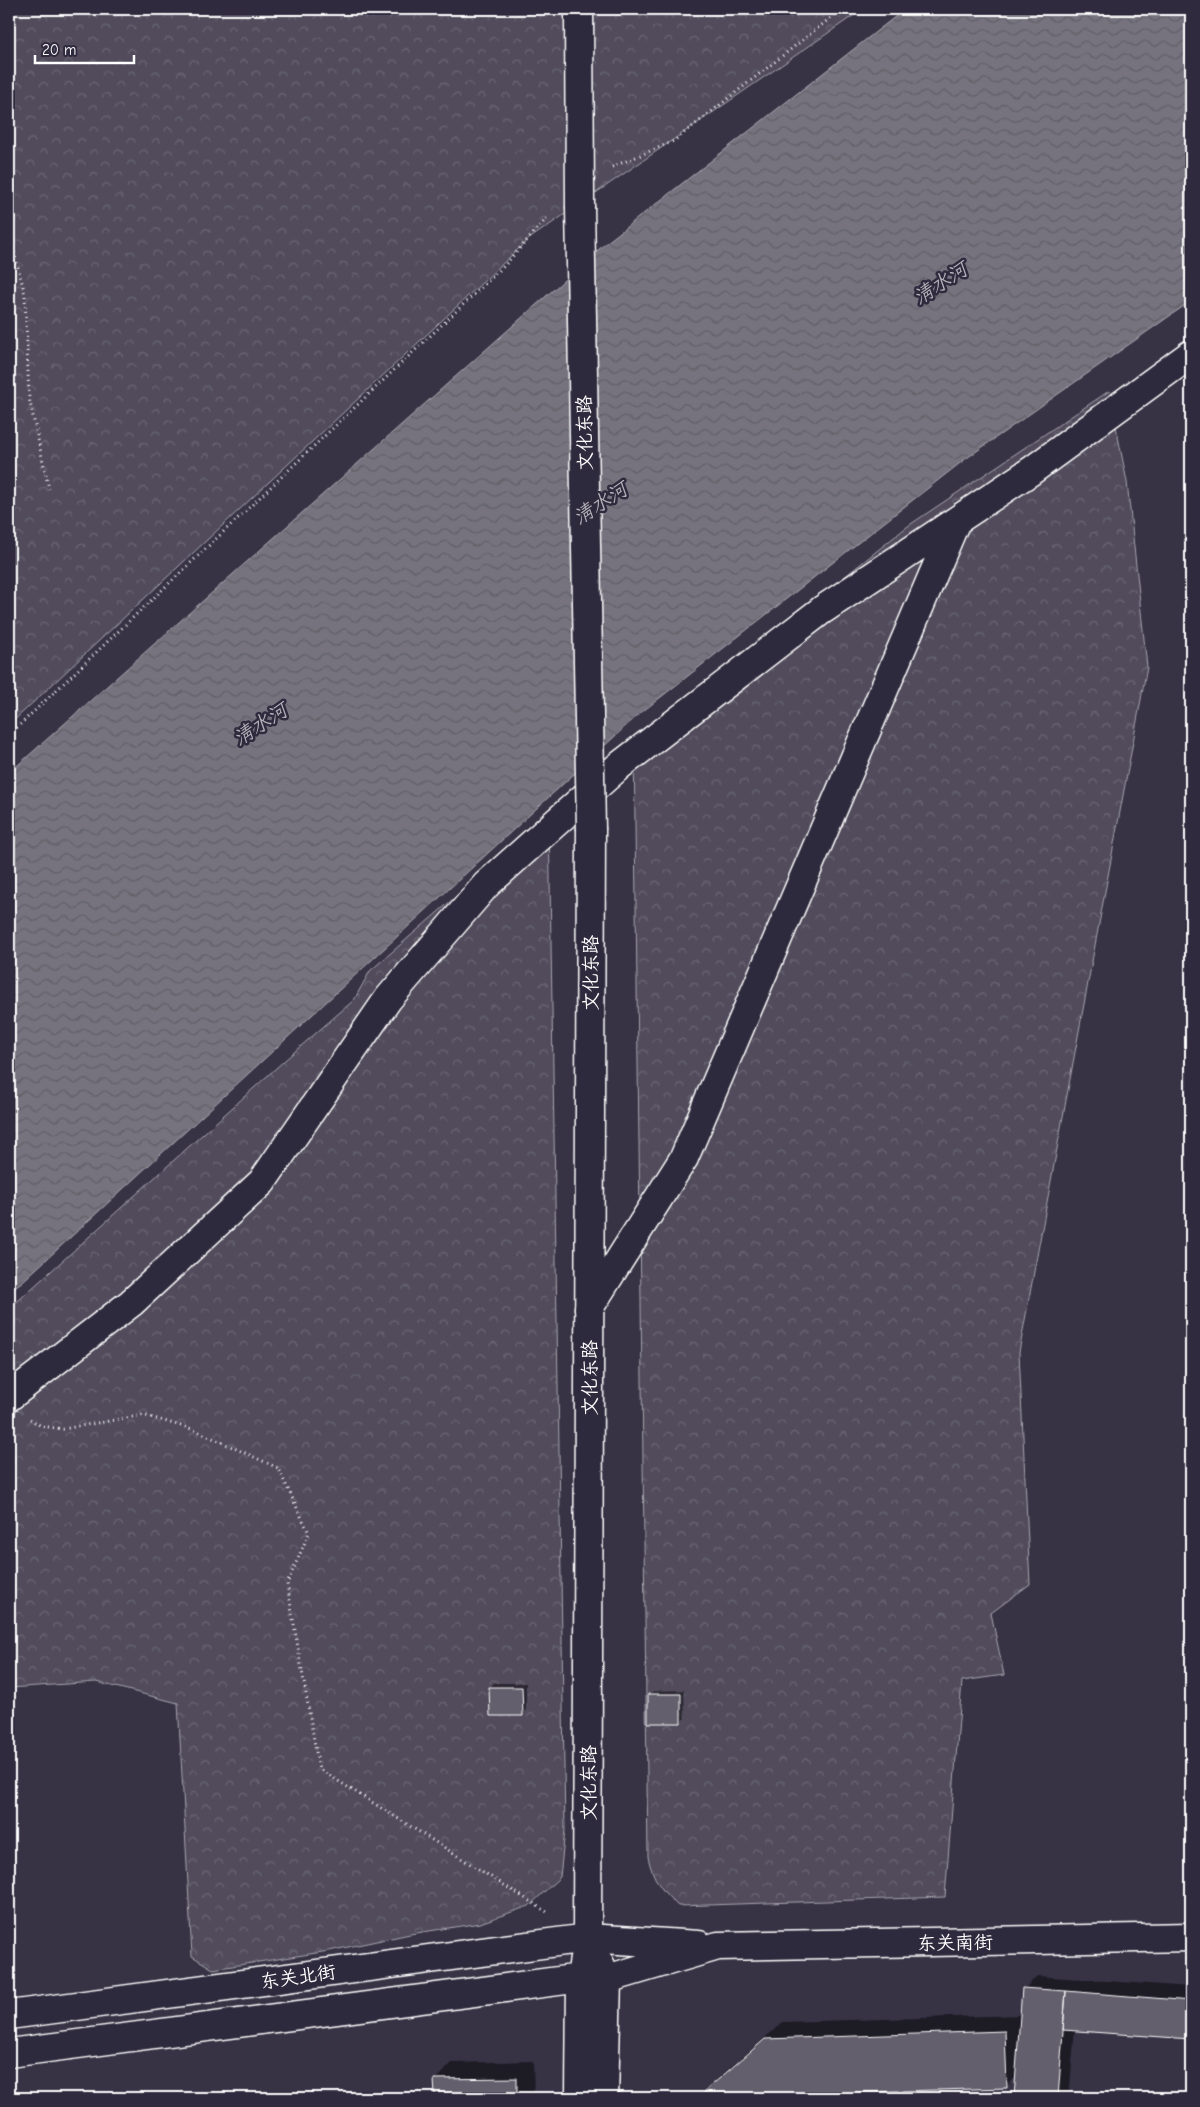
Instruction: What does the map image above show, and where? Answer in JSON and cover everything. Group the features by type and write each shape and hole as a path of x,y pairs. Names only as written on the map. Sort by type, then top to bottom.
{"main road":[{"name":"文化东路","path":"579,9 580,194 591,830 587,1938 581,1978 580,2098"},
{"path":"17,1406 262,1182 388,998 486,885 619,766 822,610 1031,470 1191,354"},
{"path":"589,1308 684,1158 956,521"},
{"name":"东关南街","path":"587,1938 718,1946 1191,1937"},
{"name":"文化东路","path":"587,1938 607,1979 604,2098"},
{"name":"东关北街","path":"9,2015 587,1938"},
{"name":"东关南街","path":"581,1978 607,1979 718,1946"},
{"name":"东关北街","path":"9,2053 581,1978"}],"path":[{"path":"9,736 580,194 674,141 842,9"},
{"path":"9,233 25,294 29,398 49,489"},
{"path":"17,1406 41,1426 63,1429 144,1415 195,1430 278,1468 309,1532 287,1584 318,1769 587,1938"}],"green space":[{"path":"9,9 863,9 529,239 9,725"},
{"path":"1109,391 1127,482 1147,667 1019,1352 1030,1584 991,1613 1004,1675 962,1681 945,1897 678,1906 659,1885 648,1857 634,745 908,526"},
{"path":"549,816 565,1830 560,1877 529,1906 480,1923 410,1934 329,1951 213,1969 192,1956 178,1703 96,1682 9,1688 9,1309 354,1000 370,971"}],"water":[{"name":"清水河","path":"905,9 1191,9 1191,301 964,460 638,715 23,1281 9,1291 9,773 606,243"}],"building":[{"path":"489,1687 522,1687 523,1716 490,1716"},
{"path":"648,1694 681,1694 681,1723 648,1723"},
{"path":"1022,1988 1066,1991 1058,2098 1014,2098"},
{"path":"1066,1991 1191,2001 1191,2039 1063,2030"},
{"path":"1005,2031 1007,2088 795,2094 790,2098 705,2098 705,2091 765,2039"},
{"path":"517,2078 517,2098 435,2098 434,2079"}]}
